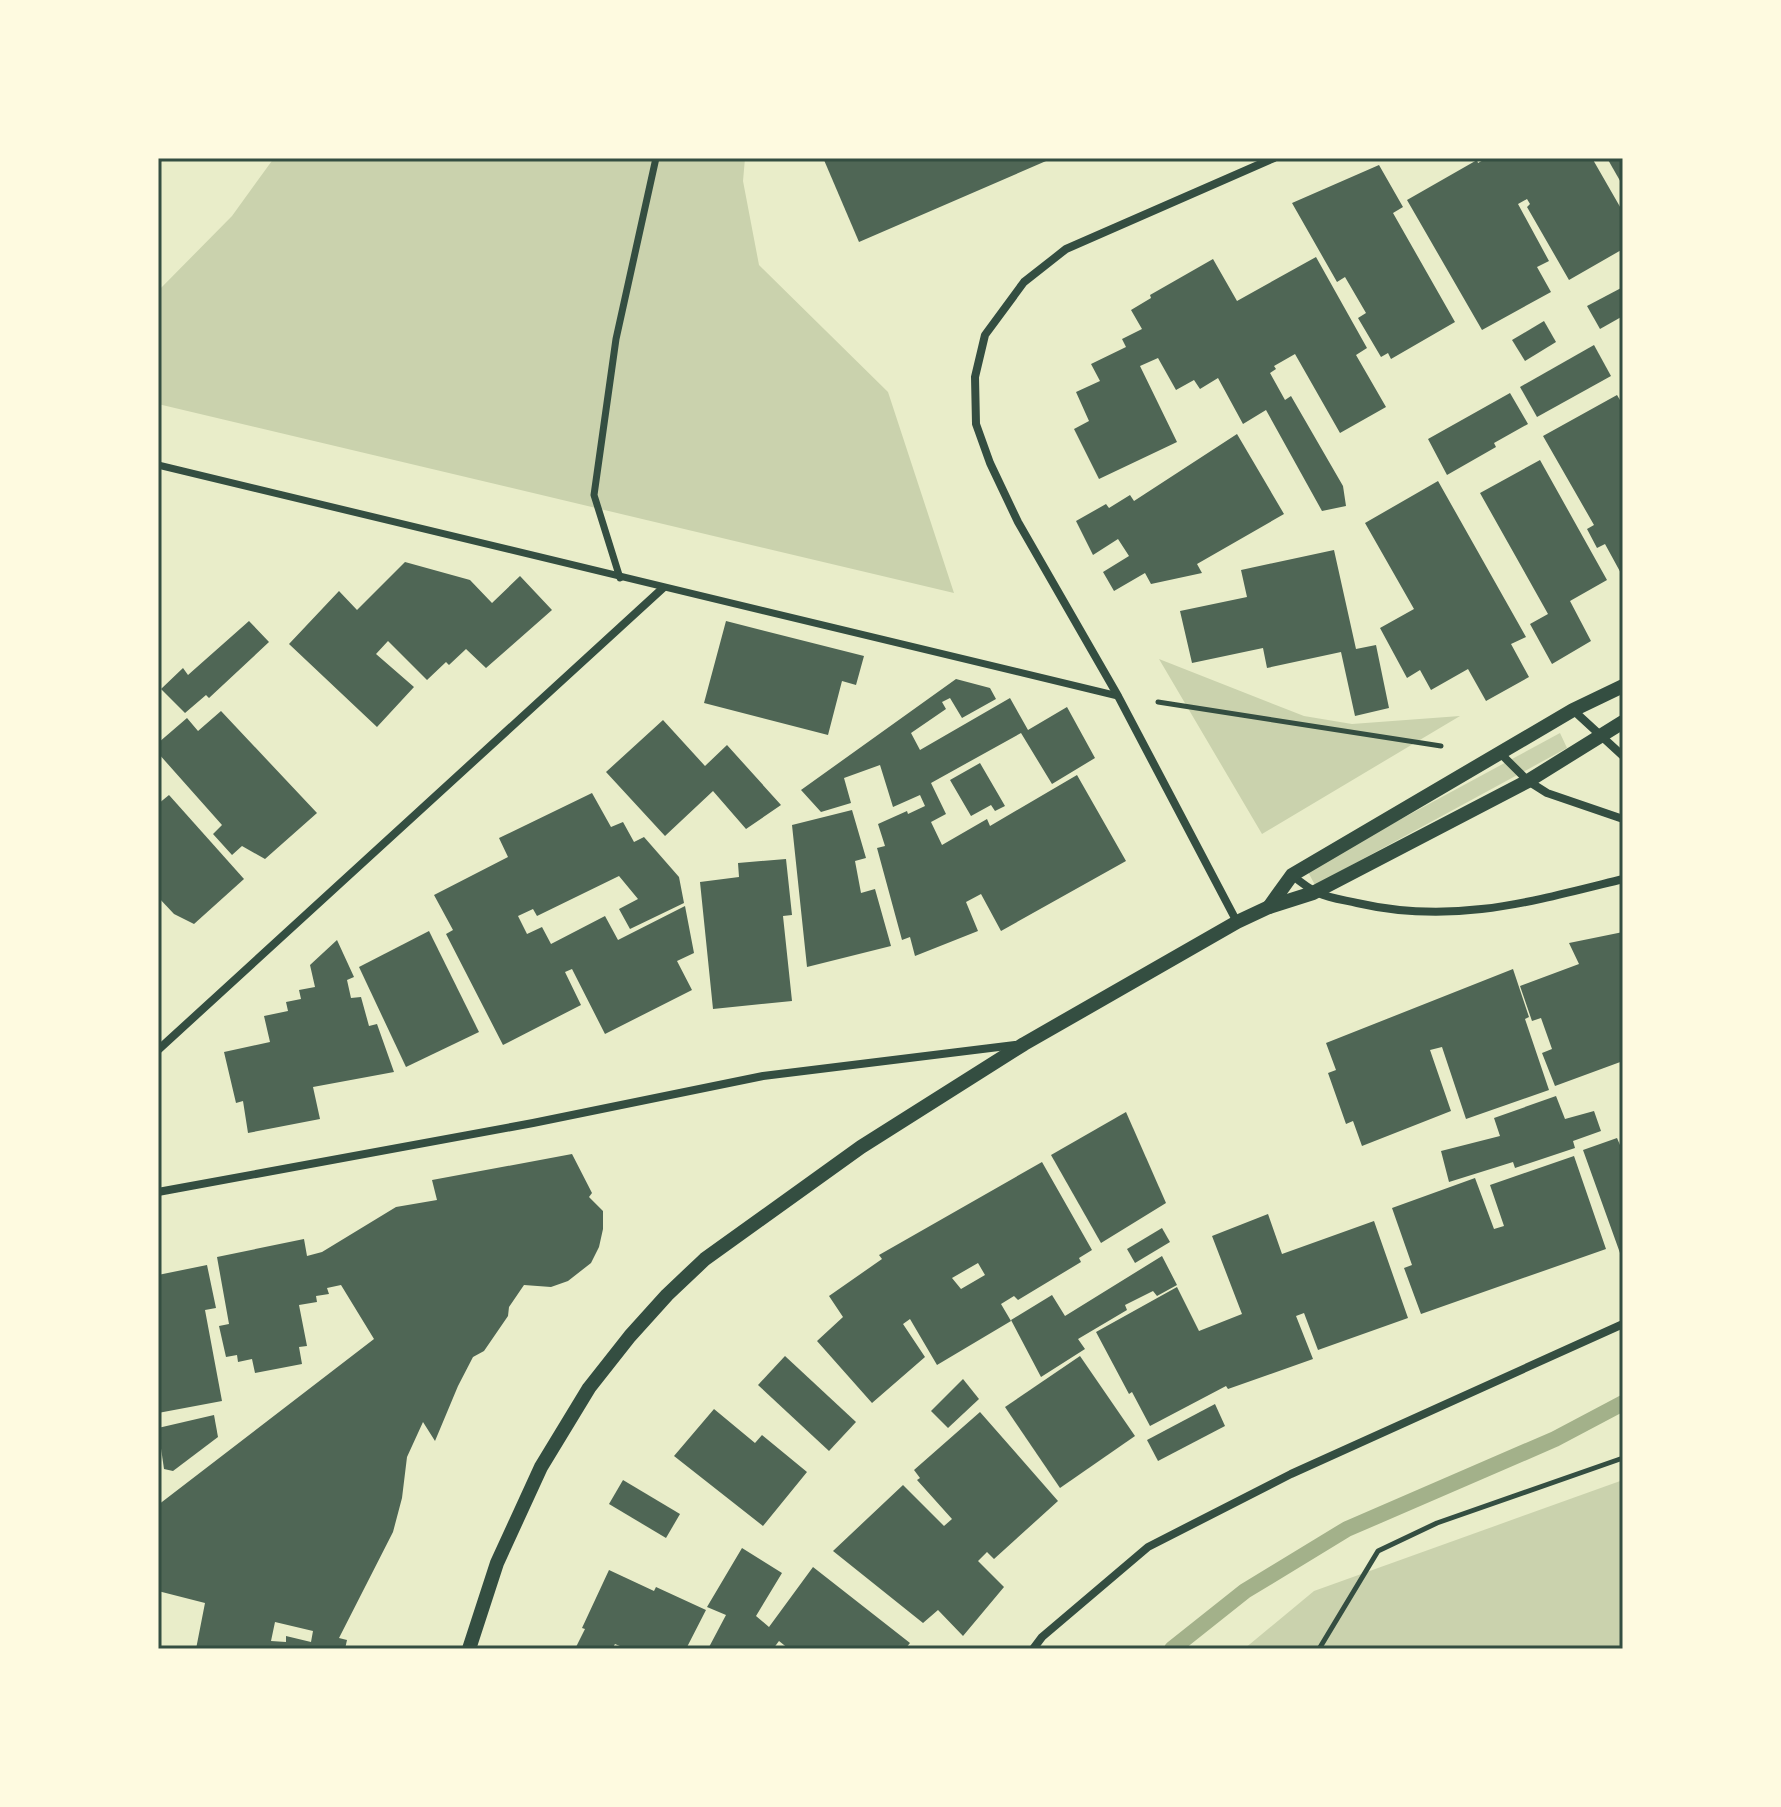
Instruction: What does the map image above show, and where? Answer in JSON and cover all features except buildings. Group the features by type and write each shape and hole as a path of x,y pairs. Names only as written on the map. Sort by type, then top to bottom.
{"street":[{"path":"620,578 594,495 616,339 656,158"},
{"path":"1237,922 1118,696 1018,522 990,463 976,424 975,377 985,335 1024,282 1066,249 1274,158"},
{"path":"158,465 1118,696"},
{"path":"158,1050 663,588"},
{"path":"1269,907 1292,875 1573,710 1623,686"},
{"path":"1573,710 1623,756"},
{"path":"469,1649 497,1563 541,1467 589,1388 630,1336 705,1259 861,1147 1024,1044 1237,922 1269,907 1313,893 1528,781 1623,722"},
{"path":"1498,754 1528,781 1555,796 1623,819"},
{"path":"1292,875 1313,893 1393,912 1436,914 1483,911 1623,879"},
{"path":"158,1192 533,1123 763,1076 1024,1044"},
{"path":"1033,1649 1042,1637 1148,1547 1291,1474 1623,1324"}],"path":[{"path":"1118,696 1498,754"},
{"path":"1319,1649 1378,1551 1437,1523 1623,1458"}],"green space":[{"path":"274,158 745,158 743,181 759,265 888,392 954,593 158,404 158,291 232,216"},
{"path":"1159,659 1304,716 1352,724 1460,716 1262,834"},
{"path":"1560,733 1567,748 1315,885 1307,870"},
{"path":"1623,1480 1623,1649 1244,1649 1314,1591"}],"waterway":[{"path":"1172,1649 1245,1591 1347,1529 1555,1439 1623,1403"}]}
